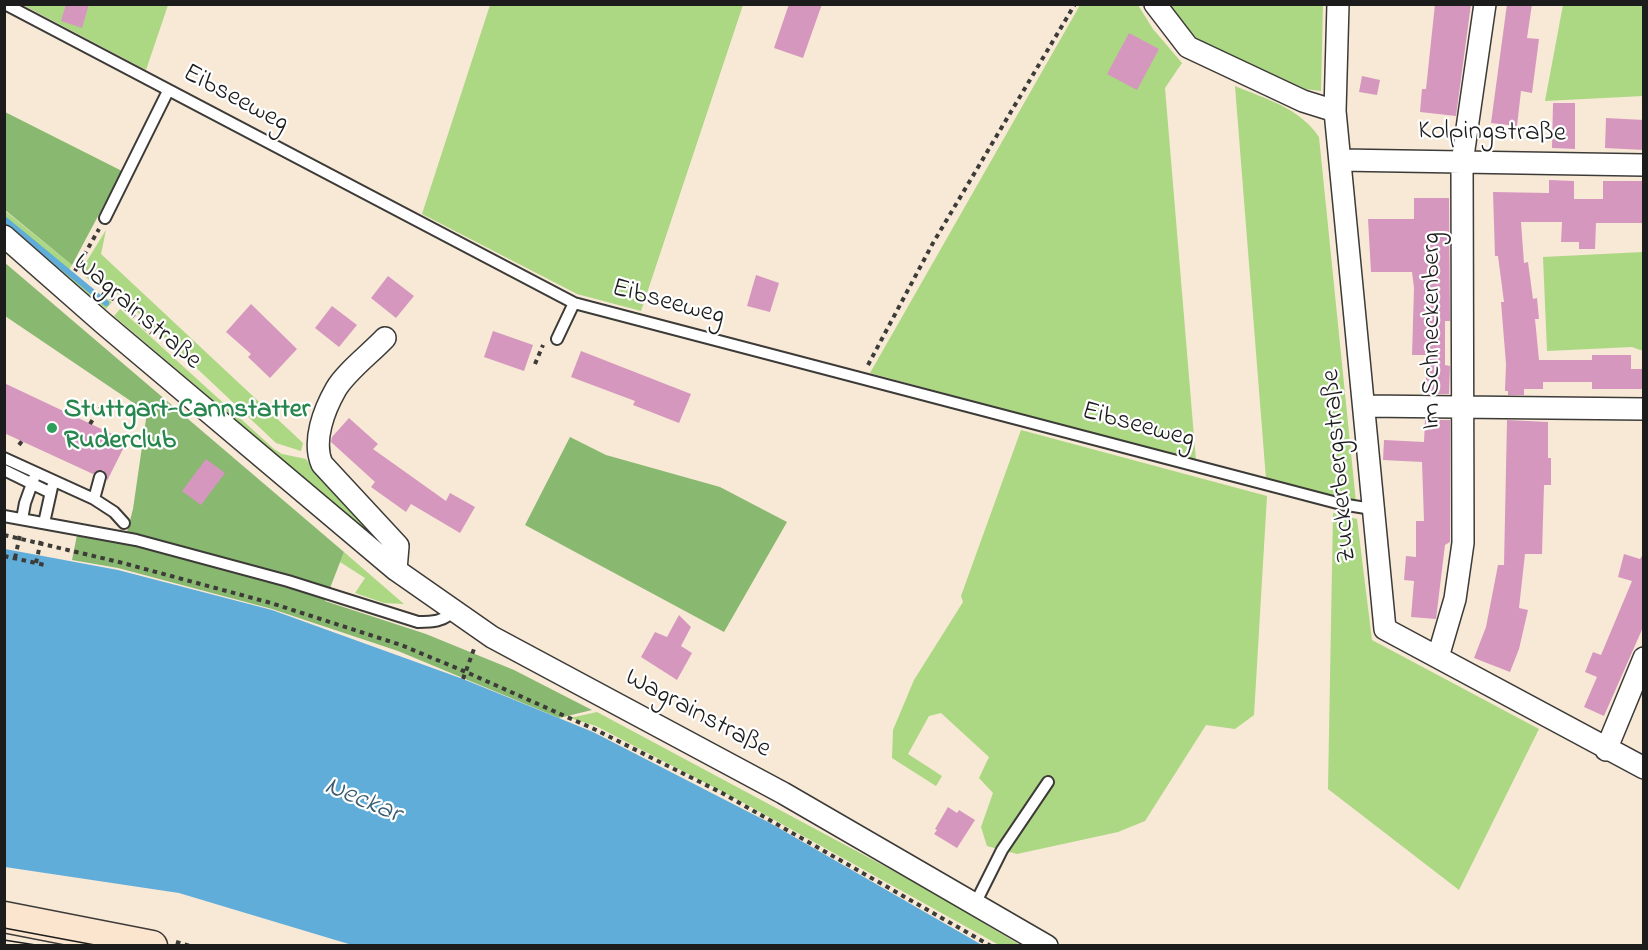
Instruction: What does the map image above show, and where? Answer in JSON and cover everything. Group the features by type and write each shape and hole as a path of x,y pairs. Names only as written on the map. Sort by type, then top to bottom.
{"main road":[{"path":"4,917 152,945"}],"street":[{"path":"1155,4 1188,47 1303,101 1335,111"},
{"name":"Zuckerbergstraße","path":"1338,4 1335,111 1365,406 1384,629 1606,750 1644,768"},
{"name":"Im Schneckenberg","path":"1438,657 1455,599 1463,543 1462,163 1485,4"},
{"name":"Kolpingstraße","path":"1340,160 1644,165"},
{"name":"Wagrainstraße","path":"4,236 112,331 396,570 453,610 523,656 783,793 1047,945"},
{"path":"385,338 337,388 320,430 316,452 322,464 398,546 396,570"},
{"path":"1365,406 1644,410"},
{"path":"1606,750 1644,658"}],"lane":[{"name":"Eibseeweg","path":"6,4 574,303 1341,504 1372,509"},
{"path":"105,218 168,90"},
{"path":"557,339 574,303"},
{"path":"4,458 36,472 52,486"},
{"path":"4,470 32,484 52,486 94,499 114,512 124,523"},
{"path":"22,519 36,472"},
{"path":"94,499 100,477"},
{"path":"44,523 52,486"},
{"path":"4,516 136,540 288,581 409,620 434,622 449,616 453,610"},
{"path":"976,903 1002,850 1048,782"}],"path":[{"path":"862,377 933,243 1075,4"},
{"path":"77,267 105,218"},
{"path":"90,424 100,408"},
{"path":"4,535 119,562 271,603 401,645 466,672 594,729 722,793 991,945"},
{"path":"15,558 18,546"},
{"path":"36,563 39,549"},
{"path":"4,556 45,565"},
{"path":"464,679 474,648"}],"green space":[{"path":"23,5 168,5 146,70"},
{"path":"490,5 743,5 641,311 577,294 422,214"},
{"path":"1080,5 1138,5 1153,29 1182,63 1165,88 1196,461 870,373"},
{"path":"1164,5 1323,5 1321,91 1305,89 1195,38"},
{"path":"1563,5 1643,5 1643,96 1545,101"},
{"path":"1235,86 1292,112 1311,127 1319,137 1356,502 1266,479"},
{"path":"5,112 122,171 72,265 5,210"},
{"path":"4,210 72,265 69,270 93,291 112,302 106,309 5,224"},
{"path":"106,230 101,254 303,443 301,451 276,443 118,294 95,285 80,272"},
{"path":"1643,252 1643,351 1632,347 1547,351 1543,257"},
{"path":"4,262 344,552 325,601 426,634 514,670 592,710 559,718 398,651 272,609 118,568 72,560 77,535 124,543 133,509 147,412 5,316"},
{"path":"120,309 274,449 282,454 306,459 314,471 386,541 384,546 114,316"},
{"path":"1021,430 1267,496 1254,715 1235,729 1206,725 1145,821 1118,832 1017,854 987,846 981,827 993,793 979,778 989,757 941,713 929,716 908,754 942,776 936,786 892,758 893,730 914,680 963,602 961,596"},
{"path":"570,437 606,455 720,487 787,522 724,632 525,525"},
{"path":"1333,513 1357,519 1372,640 1539,729 1459,890 1328,789"},
{"path":"344,552 404,604 384,603 355,593 365,578 340,562"},
{"path":"597,712 931,891 1020,945 999,945 744,803 596,726 570,718"}],"water":[{"name":"Neckar","path":"5,549 118,570 272,610 463,679 593,732 770,823 982,945 352,945 179,893 5,867"}],"building":[{"path":"66,4 89,4 82,28 61,21"},
{"path":"789,4 822,4 803,58 774,48"},
{"path":"1435,4 1471,4 1456,116 1420,112 1422,89 1426,89"},
{"path":"1507,4 1532,4 1527,38 1539,39 1532,93 1521,91 1517,126 1491,123"},
{"path":"1129,33 1159,49 1137,90 1107,74"},
{"path":"1362,76 1380,80 1377,95 1359,92"},
{"path":"1553,103 1575,103 1575,149 1552,148"},
{"path":"1606,118 1644,120 1644,150 1605,148"},
{"path":"1549,180 1574,181 1574,199 1603,199 1603,181 1644,181 1644,223 1596,223 1595,249 1579,249 1579,242 1561,242 1562,222 1521,222 1524,263 1528,262 1533,299 1537,298 1539,319 1535,319 1539,360 1592,360 1592,355 1631,355 1631,369 1644,369 1644,389 1592,389 1592,382 1543,382 1543,389 1524,389 1524,395 1508,395 1508,391 1505,391 1506,364 1501,302 1504,302 1498,256 1495,256 1493,192 1549,193"},
{"path":"1414,198 1449,198 1450,321 1445,321 1445,365 1450,366 1449,394 1426,394 1426,355 1412,355 1414,288 1412,272 1371,272 1368,219 1414,219"},
{"path":"756,275 779,283 770,312 747,306"},
{"path":"388,276 414,296 396,318 371,298"},
{"path":"251,304 297,349 270,378 248,357 251,354 226,332"},
{"path":"332,306 357,325 339,347 315,328"},
{"path":"493,331 533,345 524,371 484,357"},
{"path":"581,351 691,394 679,423 633,405 635,401 571,377"},
{"name":"Stuttgart-Cannstatter Ruderclub","path":"4,383 127,441 107,481 107,475 103,470 93,474 4,433"},
{"path":"349,418 378,444 373,449 446,501 450,493 475,507 460,533 411,504 406,512 371,487 375,482 331,442 332,437"},
{"path":"1425,420 1450,420 1450,542 1445,545 1436,619 1411,617 1414,581 1404,580 1406,556 1416,557 1416,521 1424,521 1422,462 1383,460 1384,440 1424,442"},
{"path":"1507,420 1548,422 1548,458 1551,458 1551,485 1544,485 1542,554 1525,554 1519,608 1528,610 1519,649 1510,672 1474,658 1486,627 1498,565 1504,565"},
{"path":"206,459 225,473 201,505 182,491"},
{"path":"1644,553 1644,625 1604,716 1584,707 1597,677 1585,672 1593,652 1601,655 1632,581 1618,577 1624,554 1640,559"},
{"path":"679,615 691,627 681,646 692,653 677,680 641,657 655,632 667,637"},
{"path":"948,807 957,813 959,810 975,820 957,848 934,834"}],"waterway":[{"path":"4,219 106,303"}],"tram line":[{"path":"4,928 100,946"},
{"path":"4,940 42,946"}],"place":[{"name":"Stuttgart-Cannstatter Ruderclub","path":"52,428"}]}
